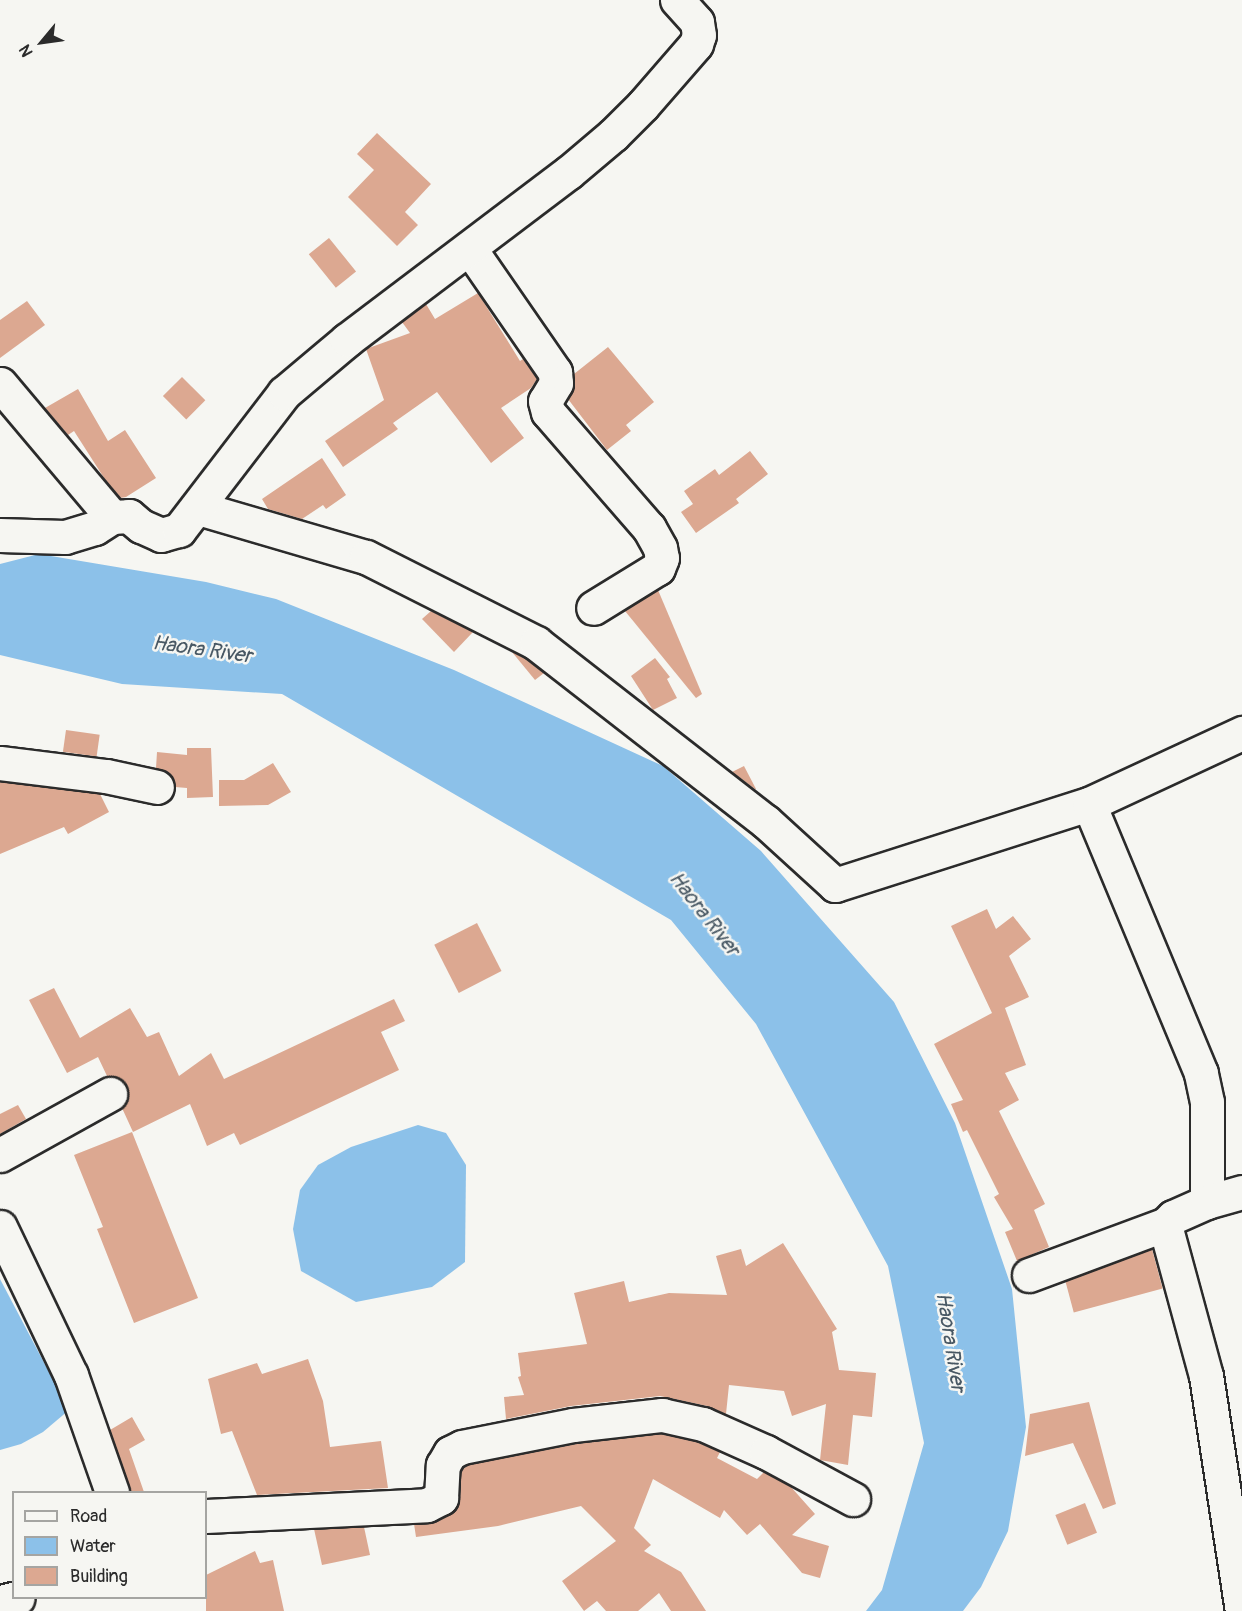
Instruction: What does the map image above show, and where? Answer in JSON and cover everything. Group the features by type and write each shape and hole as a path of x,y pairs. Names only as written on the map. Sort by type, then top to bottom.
{"street":[{"path":"0,535 65,537 95,528 112,518 129,516 141,526 167,535 185,525 284,393 347,340 470,249 614,135 681,62 699,35 697,22 677,0"},
{"path":"470,249 555,372 556,383 545,401 548,412 649,528 660,548 662,558 658,568 593,608"},
{"path":"0,384 112,518"},
{"path":"198,508 366,557 536,643 765,821 835,885 1089,804 1242,733"},
{"path":"0,763 106,776 157,787"},
{"path":"1089,804 1201,1073 1207,1102 1207,1202"},
{"path":"0,1155 110,1094"},
{"path":"1029,1275 1166,1224 1173,1217 1207,1202 1242,1192"},
{"path":"1166,1224 1167,1237 1206,1376 1242,1611"},
{"path":"0,1227 71,1375 112,1491"},
{"path":"207,1516 427,1505 441,1498 443,1465 450,1453 462,1447 573,1425 662,1416 703,1424 766,1452 853,1499"}],"water":[{"name":"Haora River","path":"39,554 206,582 276,599 454,670 663,766 761,851 894,1002 955,1123 1012,1289 1026,1427 1008,1531 981,1587 963,1611 866,1611 882,1590 924,1443 888,1266 756,1024 671,920 282,694 122,684 0,655 0,564"},
{"path":"418,1125 446,1133 466,1165 465,1262 432,1287 356,1302 301,1271 293,1229 300,1190 318,1165 351,1147"},
{"path":"0,1279 69,1410 43,1432 21,1444 0,1450"}],"building":[{"path":"377,133 431,184 405,212 418,225 397,246 348,197 374,170 357,154"},
{"path":"329,238 356,271 336,288 309,254"},
{"path":"478,293 520,361 523,359 537,379 531,388 501,408 524,438 491,463 437,392 393,423 398,429 343,467 325,441 384,400 366,349 410,333 402,322 426,304 435,319"},
{"path":"27,301 45,325 0,358 0,320"},
{"path":"608,347 654,402 626,425 631,431 607,450 568,399 572,392 574,374"},
{"path":"182,377 205,400 186,419 163,396"},
{"path":"78,389 108,441 125,430 156,478 126,497 120,498 106,481 74,431 68,435 45,408"},
{"path":"750,451 768,474 736,499 739,503 696,533 681,512 693,504 684,491 715,469 719,475"},
{"path":"322,458 346,495 326,509 323,505 302,519 268,509 262,499"},
{"path":"658,590 702,694 696,698 625,611"},
{"path":"431,611 473,632 454,652 422,619"},
{"path":"512,652 526,659 544,673 535,680"},
{"path":"655,658 670,677 667,679 677,698 653,710 631,676"},
{"path":"66,730 100,735 97,757 63,752"},
{"path":"187,748 211,748 213,797 187,798 187,788 175,787 170,774 156,768 157,752 187,755"},
{"path":"273,763 291,792 268,805 219,806 219,780 244,780"},
{"path":"744,766 756,789 732,772"},
{"path":"0,782 100,794 109,812 68,834 64,827 0,854"},
{"path":"987,909 996,929 1013,916 1031,939 1009,956 1029,997 1005,1008 1026,1065 1005,1073 1019,1100 999,1111 1045,1204 1034,1210 1049,1247 1017,1261 1005,1232 1013,1229 994,1197 999,1194 967,1130 963,1132 951,1104 963,1100 934,1044 992,1013 951,926"},
{"path":"477,923 502,971 459,993 434,945"},
{"path":"54,988 80,1038 130,1008 147,1037 159,1032 179,1076 211,1053 224,1079 394,999 405,1021 381,1032 399,1070 240,1145 234,1133 207,1146 190,1104 133,1132 122,1108 129,1095 127,1085 119,1078 107,1076 98,1057 67,1073 29,1000"},
{"path":"18,1105 26,1119 0,1134 0,1114"},
{"path":"132,1132 198,1298 134,1323 97,1229 103,1227 74,1155"},
{"path":"783,1243 837,1329 832,1332 839,1370 876,1373 872,1417 853,1415 848,1465 820,1460 826,1404 792,1416 784,1391 729,1385 726,1414 707,1406 660,1396 571,1406 506,1419 504,1397 524,1395 518,1377 521,1376 518,1353 587,1344 574,1293 624,1281 629,1302 669,1293 727,1295 716,1256 741,1249 746,1266"},
{"path":"1152,1249 1163,1289 1074,1312 1063,1273"},
{"path":"308,1359 323,1401 330,1447 381,1441 388,1488 257,1495 232,1431 221,1434 208,1379 257,1363 262,1374"},
{"path":"1089,1402 1116,1504 1103,1509 1073,1443 1025,1456 1030,1414"},
{"path":"132,1417 145,1440 129,1449 144,1491 130,1491 110,1430"},
{"path":"661,1434 697,1442 720,1452 717,1458 757,1479 764,1472 791,1487 815,1514 792,1535 829,1546 820,1578 802,1573 760,1524 747,1535 724,1510 720,1518 653,1479 634,1528 651,1545 644,1551 681,1572 706,1611 671,1611 659,1593 638,1611 606,1611 597,1601 584,1611 562,1581 616,1541 581,1506 498,1526 416,1537 414,1524 435,1522 456,1509 460,1499 461,1471 468,1465 576,1444"},
{"path":"1085,1503 1097,1533 1067,1545 1055,1515"},
{"path":"364,1527 370,1555 322,1565 314,1529"},
{"path":"255,1551 260,1563 273,1560 284,1611 206,1611 207,1575"}]}
